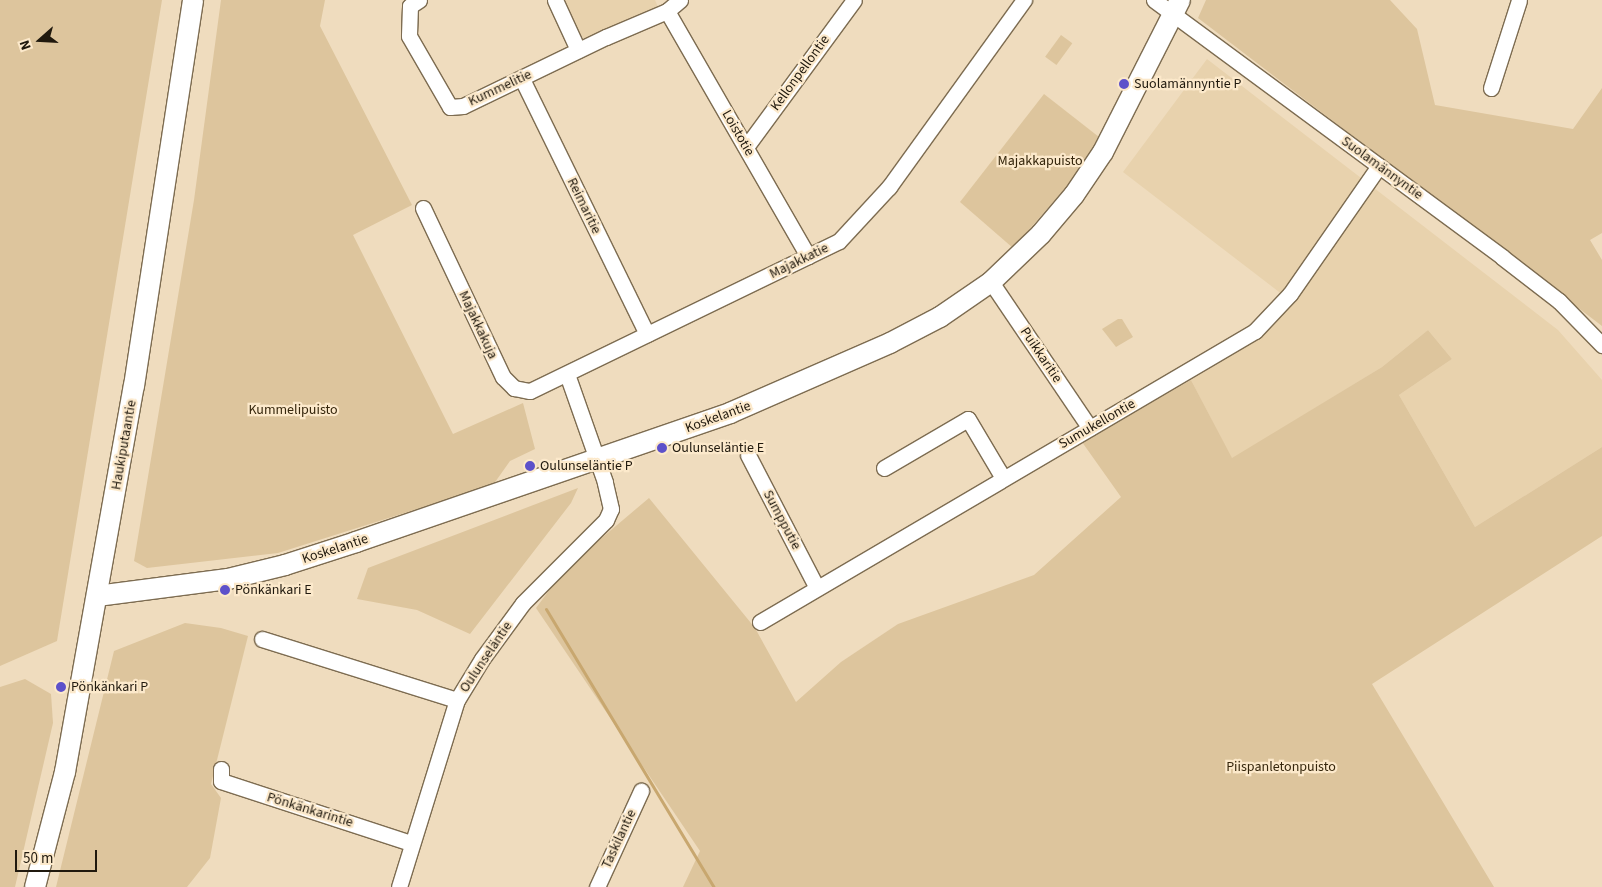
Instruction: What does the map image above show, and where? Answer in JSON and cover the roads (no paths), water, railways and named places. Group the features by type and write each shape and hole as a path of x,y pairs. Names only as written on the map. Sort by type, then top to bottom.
{"main road":[{"name":"Haukiputaantie","path":"35,887 65,772 97,596 134,386 193,0"},
{"name":"Koskelantie","path":"97,596 228,579 285,565 730,413 806,381 907,334 991,282 1041,234 1079,188 1103,152 1176,8"}],"street":[{"name":"Kummelitie","path":"419,0 410,6 409,36 450,107 463,106 522,79 578,50 667,11 680,0"},
{"path":"556,0 578,50"},
{"name":"Kellonpellontie","path":"746,146 854,0"},
{"name":"Majakkatie","path":"567,374 839,241 888,187 1024,0"},
{"name":"Suolamännyntie","path":"1154,0 1176,8 1379,166 1559,300 1602,345"},
{"path":"1492,88 1519,0"},
{"name":"Loistotie","path":"667,11 808,256"},
{"name":"Reimaritie","path":"522,79 647,334"},
{"name":"Sumukellontie","path":"760,622 816,586 1090,428 1255,330 1290,294 1379,166"},
{"name":"Majakkakuja","path":"422,208 503,376 514,388 530,391 567,374"},
{"name":"Puikkaritie","path":"991,282 1090,428"},
{"path":"567,374 597,460"},
{"path":"884,468 968,419 1004,478"},
{"name":"Sumpputie","path":"748,455 816,586"},
{"name":"Oulunseläntie","path":"399,887 411,843 457,700 482,659 523,603 606,520 611,500 597,460"},
{"path":"262,639 457,700"},
{"name":"Pönkänkarintie","path":"221,769 221,781 411,843"},
{"name":"Taskilantie","path":"596,887 640,791"}],"waterway":[{"path":"546,609 714,887"}],"place":[{"name":"Suolamännyntie P","path":"1124,84"},
{"name":"Oulunseläntie E","path":"662,448"},
{"name":"Oulunseläntie P","path":"530,466"},
{"name":"Pönkänkari E","path":"225,590"},
{"name":"Pönkänkari P","path":"61,687"}],"park label":[{"name":"Majakkapuisto","path":"1040,161"},
{"name":"Kummelipuisto","path":"293,410"},
{"name":"Piispanletonpuisto","path":"1281,767"}]}
